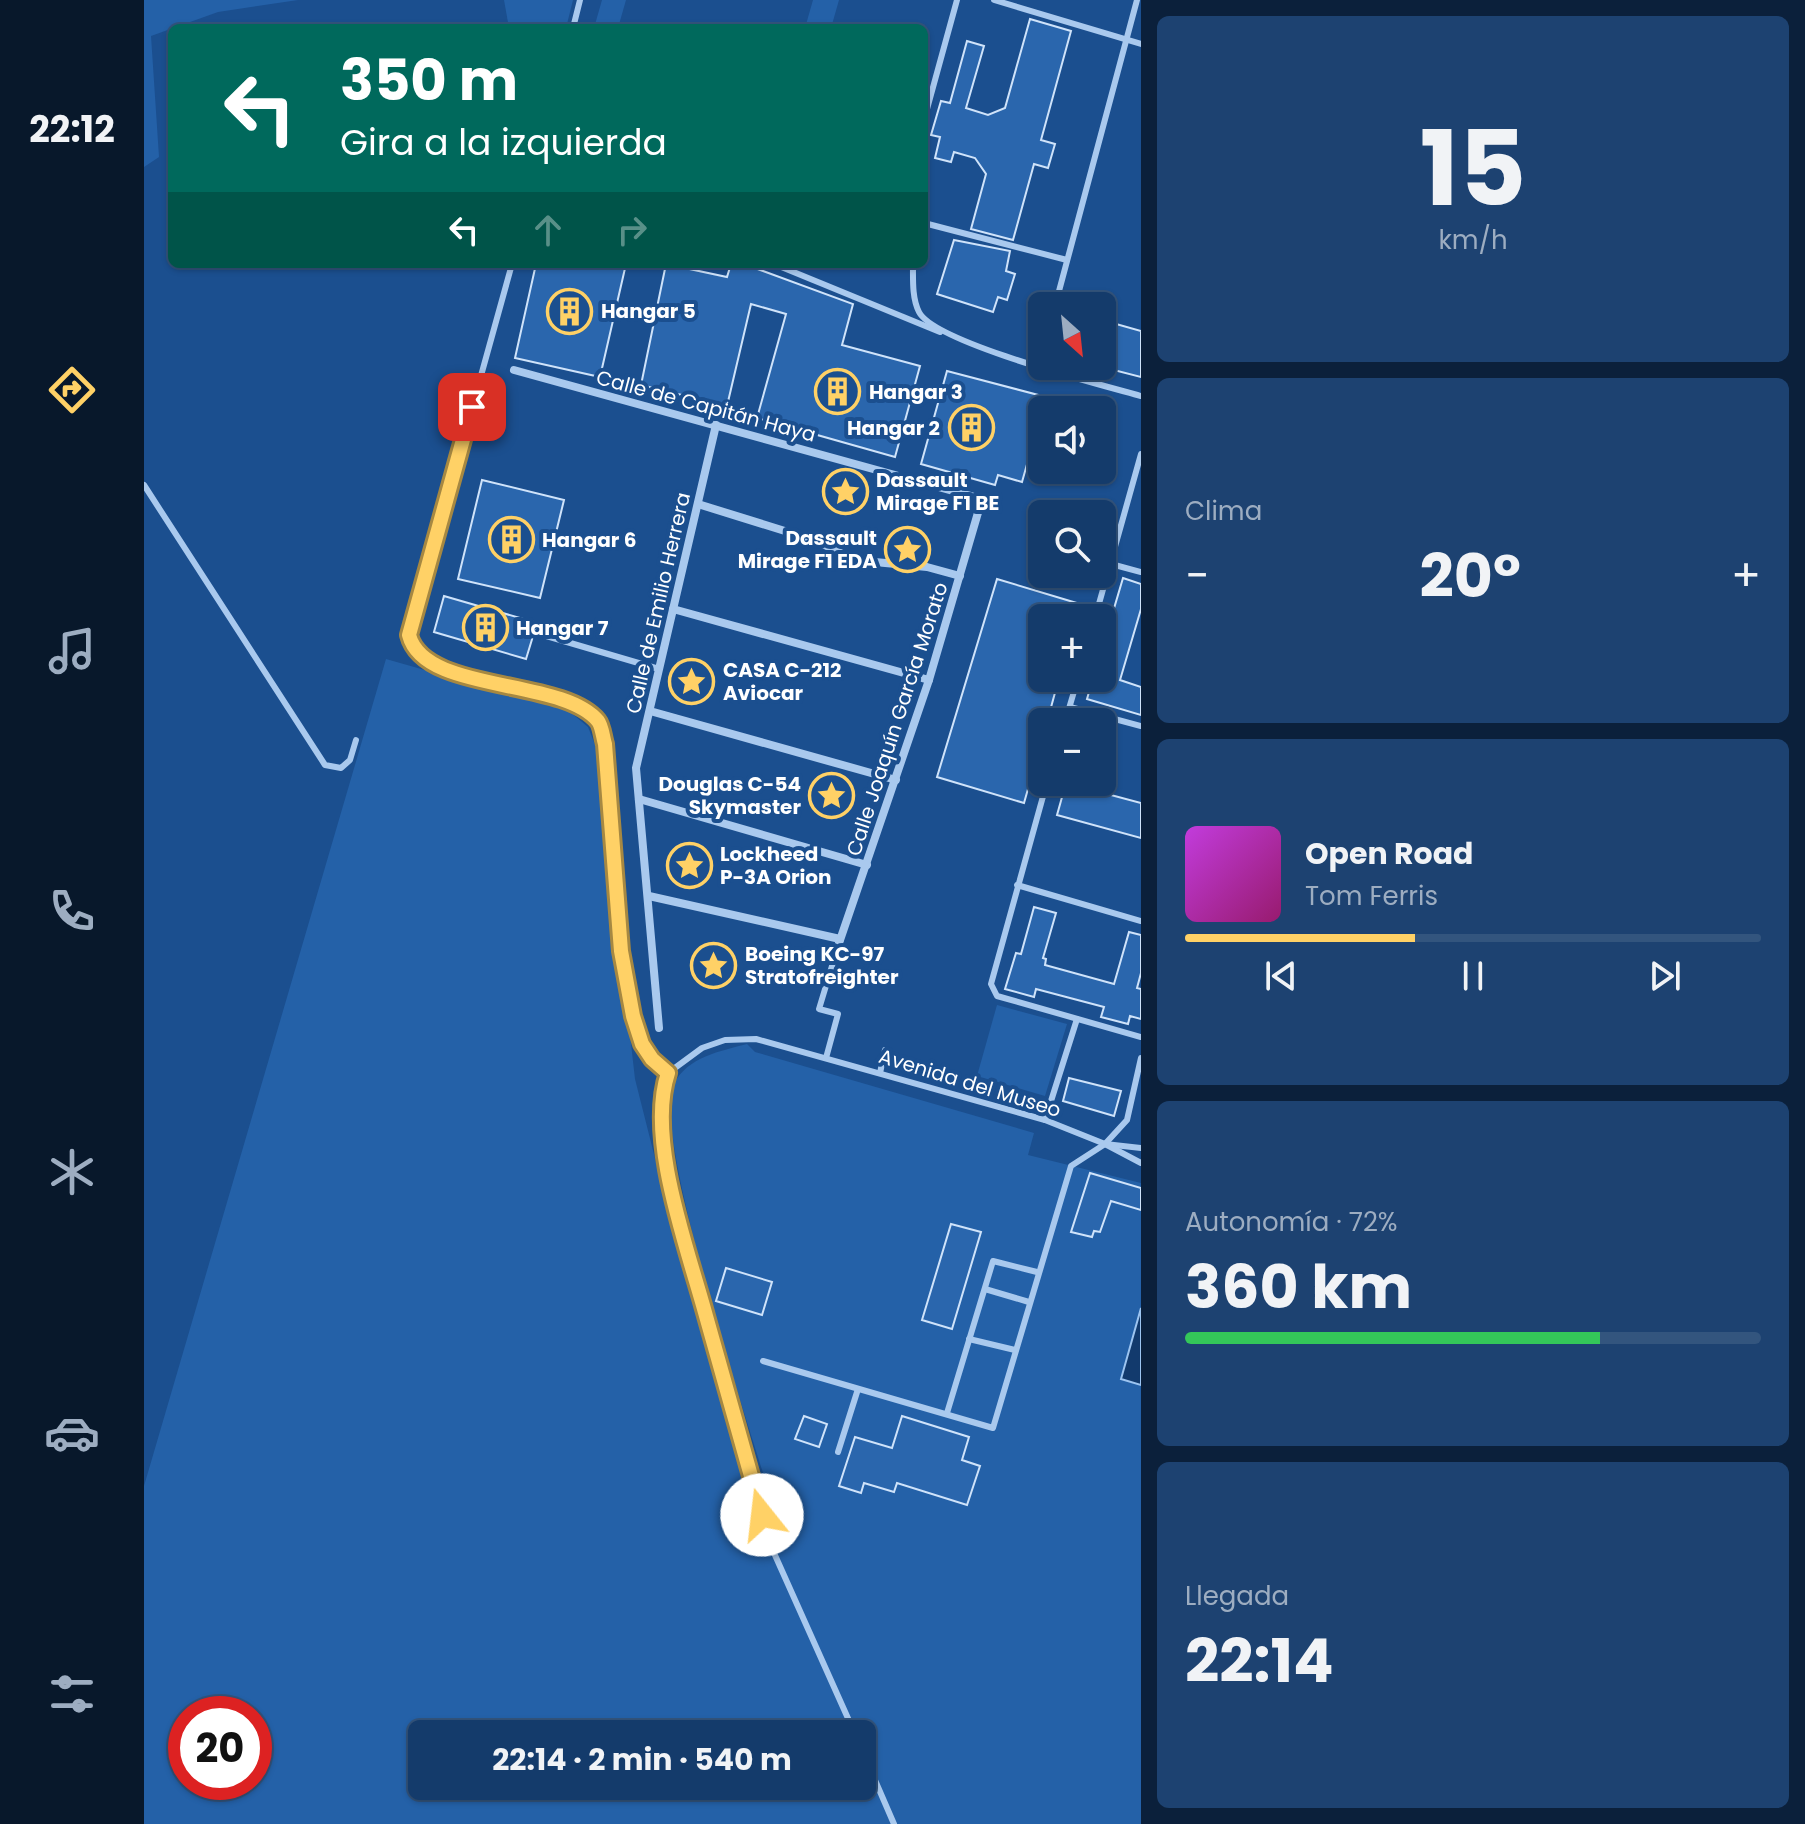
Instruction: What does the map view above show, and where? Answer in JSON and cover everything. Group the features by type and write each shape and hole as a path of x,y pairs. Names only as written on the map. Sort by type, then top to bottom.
{"street":[{"name":"Calle de Capitán Haya","path":"514,370 982,499"},
{"name":"Calle de Emilio Herrera","path":"659,1028 636,768 716,425"},
{"name":"Calle Joaquín García Morato","path":"839,943 929,680 982,499"},
{"path":"698,504 817,541 854,560 927,567 960,576"},
{"path":"673,609 929,680"},
{"path":"650,711 896,780"},
{"path":"639,799 867,865"},
{"path":"649,896 839,943"}],"lane":[{"path":"574,24 580,0"},
{"path":"928,105 957,0"},
{"path":"994,0 1141,44"},
{"path":"1059,292 1137,0"},
{"path":"928,224 1067,260"},
{"path":"511,268 409,635 412,646 422,658 434,664 575,705 599,722 605,744 621,951 633,1016 642,1044 652,1059 668,1073 662,1093 662,1125 674,1198 770,1544 849,1720"},
{"path":"784,268 951,336 1028,362"},
{"path":"913,268 913,290 920,315 951,336"},
{"path":"1087,380 1141,396"},
{"path":"1116,546 1141,454"},
{"path":"144,485 325,765 341,768 350,760 356,740"},
{"path":"1116,565 1141,572"},
{"path":"543,635 659,669"},
{"path":"1074,692 1070,707 1141,726"},
{"path":"1043,796 991,984 997,996 1141,1037"},
{"path":"1017,885 1141,921"},
{"path":"826,1058 838,1014 819,1009 839,943"},
{"path":"1045,1120 1077,1019"},
{"name":"Avenida del Museo","path":"668,1073 702,1048 725,1040 756,1039 1045,1120 1105,1144 1141,1148"},
{"path":"880,1073 885,1050"},
{"path":"763,1361 993,1428 1071,1166 1105,1144 1127,1120 1141,1058"},
{"path":"1105,1144 1141,1163"},
{"path":"947,1413 993,1261 1037,1272"},
{"path":"985,1289 1029,1302"},
{"path":"969,1339 1015,1350"},
{"path":"838,1452 858,1389"},
{"path":"876,1782 894,1824"}],"shaded area":[{"path":"144,0 298,0 218,12 184,24 168,24 168,30 151,36 159,157 144,167"},
{"path":"504,0 573,0 567,24 508,24"},
{"path":"602,0 626,0 619,24 595,24"},
{"path":"813,0 839,0 832,24 806,24"},
{"path":"386,659 569,711 588,727 598,752 635,1079 665,1198 754,1509 773,1505 707,1288 677,1161 671,1113 674,1084 687,1067 706,1056 747,1044 755,1052 1034,1133 1028,1155 1141,1183 1141,1824 144,1824 144,1486"},
{"path":"997,1005 1067,1024 1045,1096 977,1076"},
{"path":"1141,1308 1141,1385 1121,1379"}],"building":[{"path":"1030,19 1071,31 1041,140 1055,144 1048,168 1034,164 1013,240 971,229 986,174 975,158 954,152 951,162 935,158 940,137 931,135 941,101 950,103 967,41 984,46 966,108 988,115 1005,108"},
{"path":"954,240 1010,251 1006,271 1015,274 1007,300 998,297 993,312 937,294"},
{"name":"Hangar 5","path":"535,268 625,268 600,377 515,358"},
{"path":"665,268 685,268 727,277 730,268 755,268 853,304 842,345 920,366 895,457 757,418 786,314 751,304 727,406 641,385"},
{"path":"1116,324 1141,331 1141,377 1116,371"},
{"name":"Hangar 2","path":"947,371 1042,396 1028,396 1028,461 1022,482 998,475 995,485 921,464"},
{"name":"Hangar 6","path":"482,480 564,500 540,598 458,579"},
{"path":"1123,578 1141,584 1141,609 1120,680 1141,687 1141,715 1087,699 1089,692 1116,692 1115,604"},
{"path":"997,579 1080,604 1028,604 1028,692 1055,692 1051,708 1028,708 1028,789 1024,803 937,777"},
{"name":"Hangar 7","path":"444,596 537,623 526,659 434,632"},
{"path":"1062,796 1115,796 1141,803 1141,838 1057,815"},
{"path":"1034,907 1056,913 1043,958 1046,959 1045,965 1114,984 1129,932 1141,935 1141,973 1137,988 1141,989 1141,1019 1130,1016 1128,1024 1101,1017 1104,1007 1036,989 1034,997 1005,989 1016,953 1021,954"},
{"path":"1069,1078 1121,1091 1114,1116 1063,1101"},
{"path":"1090,1173 1141,1188 1141,1210 1111,1201 1100,1232 1094,1231 1092,1237 1071,1232"},
{"path":"951,1224 981,1232 952,1329 922,1320"},
{"path":"726,1268 772,1282 762,1315 716,1301"},
{"path":"804,1416 827,1424 819,1447 795,1439"},
{"path":"902,1416 969,1437 962,1460 980,1466 967,1505 897,1483 894,1492 864,1483 861,1493 839,1486 855,1437 892,1448"}],"place":[{"name":"Hangar 5","path":"570,311"},
{"name":"Hangar 3","path":"838,392"},
{"name":"Hangar 2","path":"971,428"},
{"name":"Dassault Mirage F1 BE","path":"845,492"},
{"name":"Hangar 6","path":"511,540"},
{"name":"Dassault Mirage F1 EDA","path":"908,549"},
{"name":"Hangar 7","path":"485,628"},
{"name":"CASA C-212 Aviocar","path":"692,682"},
{"name":"Douglas C-54 Skymaster","path":"832,796"},
{"name":"Lockheed P-3A Orion","path":"689,866"},
{"name":"Boeing KC-97 Stratofreighter","path":"714,965"}],"route":[{"path":"472,407 409,635 412,646 422,658 447,670 575,705 599,722 605,744 621,951 633,1016 642,1044 652,1059 668,1073 662,1093 662,1125 674,1198 762,1515"}]}
